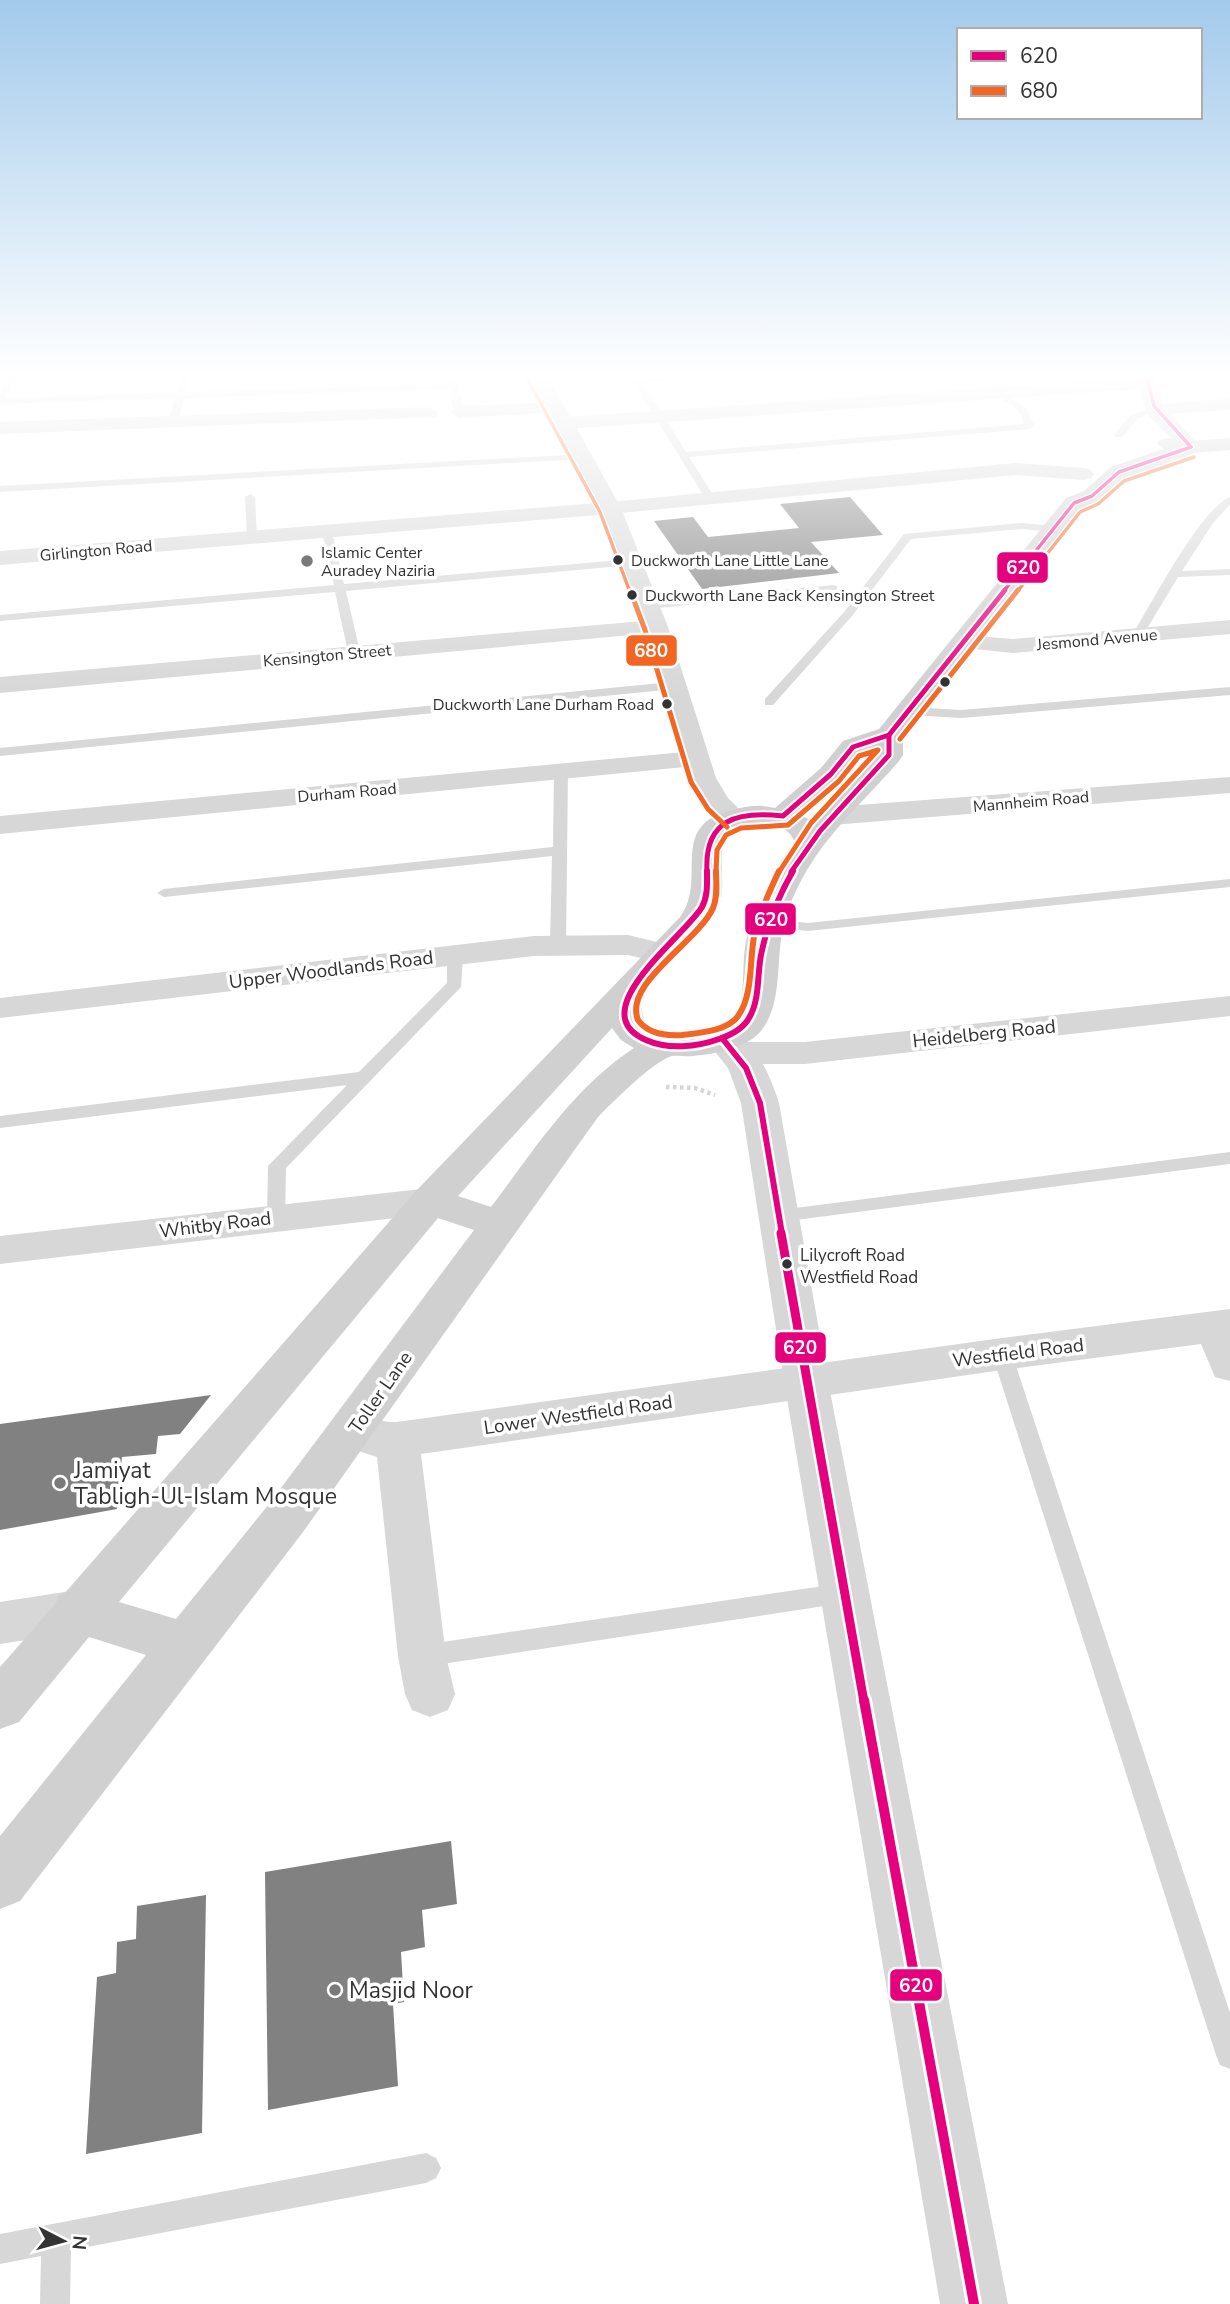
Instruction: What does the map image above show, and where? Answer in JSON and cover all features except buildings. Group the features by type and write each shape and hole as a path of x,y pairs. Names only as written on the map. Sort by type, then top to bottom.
{"main road":[{"name":"Toller Lane","path":"628,990 624,1013 626,1023 640,1038 664,1045 730,1045 755,1011 761,952 768,923 774,906 809,842 889,755 889,736 1074,503 1092,496 1093,481"},
{"path":"783,816 831,774 853,747 889,736"},
{"path":"0,1705 77,1611 430,1201 688,928 704,906 708,891 707,844 718,827 734,819 759,814 783,816 802,827 809,835 809,842"},
{"name":"Toller Lane","path":"0,1881 351,1432 499,1224 601,1090 664,1045"},
{"path":"430,1201 499,1224"},
{"path":"77,1611 186,1645"}],"street":[{"path":"595,481 610,508 632,562 695,759 709,792 734,819"},
{"name":"Girlington Road","path":"0,558 610,508 893,481"},
{"name":"Kensington Street","path":"0,685 354,652 651,617"},
{"name":"Jesmond Avenue","path":"964,642 1013,646 1230,628"},
{"name":"Durham Road","path":"0,825 695,759"},
{"name":"Mannheim Road","path":"832,816 1230,785"},
{"name":"Upper Woodlands Road","path":"0,1008 558,945 628,945 662,953"},
{"name":"Heidelberg Road","path":"730,1045 805,1054 1230,1006"},
{"path":"730,1045 754,1080 764,1124 806,1381 974,2304"},
{"name":"Whitby Road","path":"0,1250 430,1201"},
{"path":"1222,1326 1230,1365"},
{"name":"Westfield Road","path":"806,1381 1222,1326"},
{"name":"Lower Westfield Road","path":"351,1432 379,1440 397,1440 806,1381"},
{"path":"397,1440 426,1675"},
{"path":"0,1623 77,1611"}],"lane":[{"path":"0,489 150,481"},
{"path":"699,481 710,498"},
{"path":"250,497 252,538"},
{"path":"1138,635 1223,502 1230,500"},
{"path":"769,702 848,614 908,536 1022,526 1053,530"},
{"path":"327,531 354,652"},
{"path":"0,618 632,562"},
{"path":"1176,574 1230,572"},
{"path":"651,617 833,588"},
{"path":"0,752 671,686"},
{"path":"910,711 961,714 1230,691"},
{"path":"558,945 561,771"},
{"path":"163,893 559,851"},
{"path":"768,923 808,927 1230,883"},
{"path":"276,1217 277,1166 454,984 455,955"},
{"path":"0,1122 364,1077"},
{"path":"780,1216 1230,1158"},
{"path":"1002,1354 1230,2054"},
{"path":"426,1675 846,1593"},
{"path":"0,2249 426,2168"},
{"path":"55,2304 56,2239"}],"path":[{"path":"654,1089 678,1086 714,1094 722,1104 726,1126 764,1124"}],"transit line":[{"name":"680","path":"583,481 600,512 645,630 691,782 708,809 727,827"},
{"name":"620","path":"889,735 1074,503 1092,496 1109,481"},
{"name":"680","path":"900,739 1080,512 1098,504 1125,481"},
{"name":"620","path":"889,735 889,755 820,831 805,851 780,895 763,944 755,1002 748,1020 732,1034 700,1044 660,1045 641,1038 626,1024 624,1007 631,989 645,970 695,918 704,904 707,895 706,855 711,836 717,828 740,817 766,814 783,816 831,774 853,747 889,735"},
{"name":"680","path":"878,750 811,823 782,865 755,932 746,996 738,1017 714,1029 682,1035 658,1033 642,1025 635,1007 641,989 697,933 714,906 717,850 726,835 733,830 749,826 788,825 839,781 859,756 878,750"},
{"name":"620","path":"722,1038 746,1068 760,1103 806,1381 974,2304"}],"place":[{"name":"Duckworth Lane Little Lane","path":"618,560"},
{"name":"Islamic Center Auradey Naziria","path":"307,561"},
{"name":"Duckworth Lane Back Kensington Street","path":"632,595"},
{"name":"Duckworth Lane Durham Road","path":"667,704"},
{"name":"Lilycroft Road Westfield Road","path":"787,1264"},
{"name":"Jamiyat Tabligh-Ul-Islam Mosque","path":"60,1483"},
{"name":"Masjid Noor","path":"335,1990"}]}
